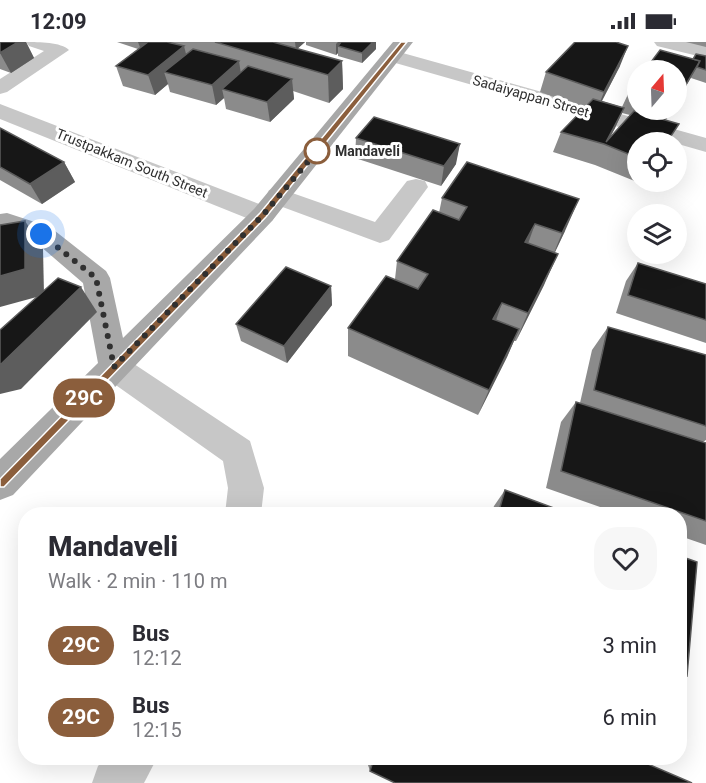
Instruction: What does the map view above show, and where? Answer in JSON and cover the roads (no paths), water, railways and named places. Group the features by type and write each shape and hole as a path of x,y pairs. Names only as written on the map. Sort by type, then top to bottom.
{"main road":[{"path":"0,483 271,206 340,123 397,49"},
{"path":"0,223 7,222 41,234 96,278 114,367"}],"street":[{"path":"0,88 59,50 36,42"},
{"path":"664,42 706,52"},
{"name":"Sadaiyappan Street","path":"397,49 706,145"},
{"name":"Trustpakkam South Street","path":"0,111 271,206 380,234 416,187"},
{"path":"114,367 238,452 246,488 244,507"},
{"path":"115,783 129,765"}],"place":[{"name":"Mandaveli","path":"317,151"}]}
